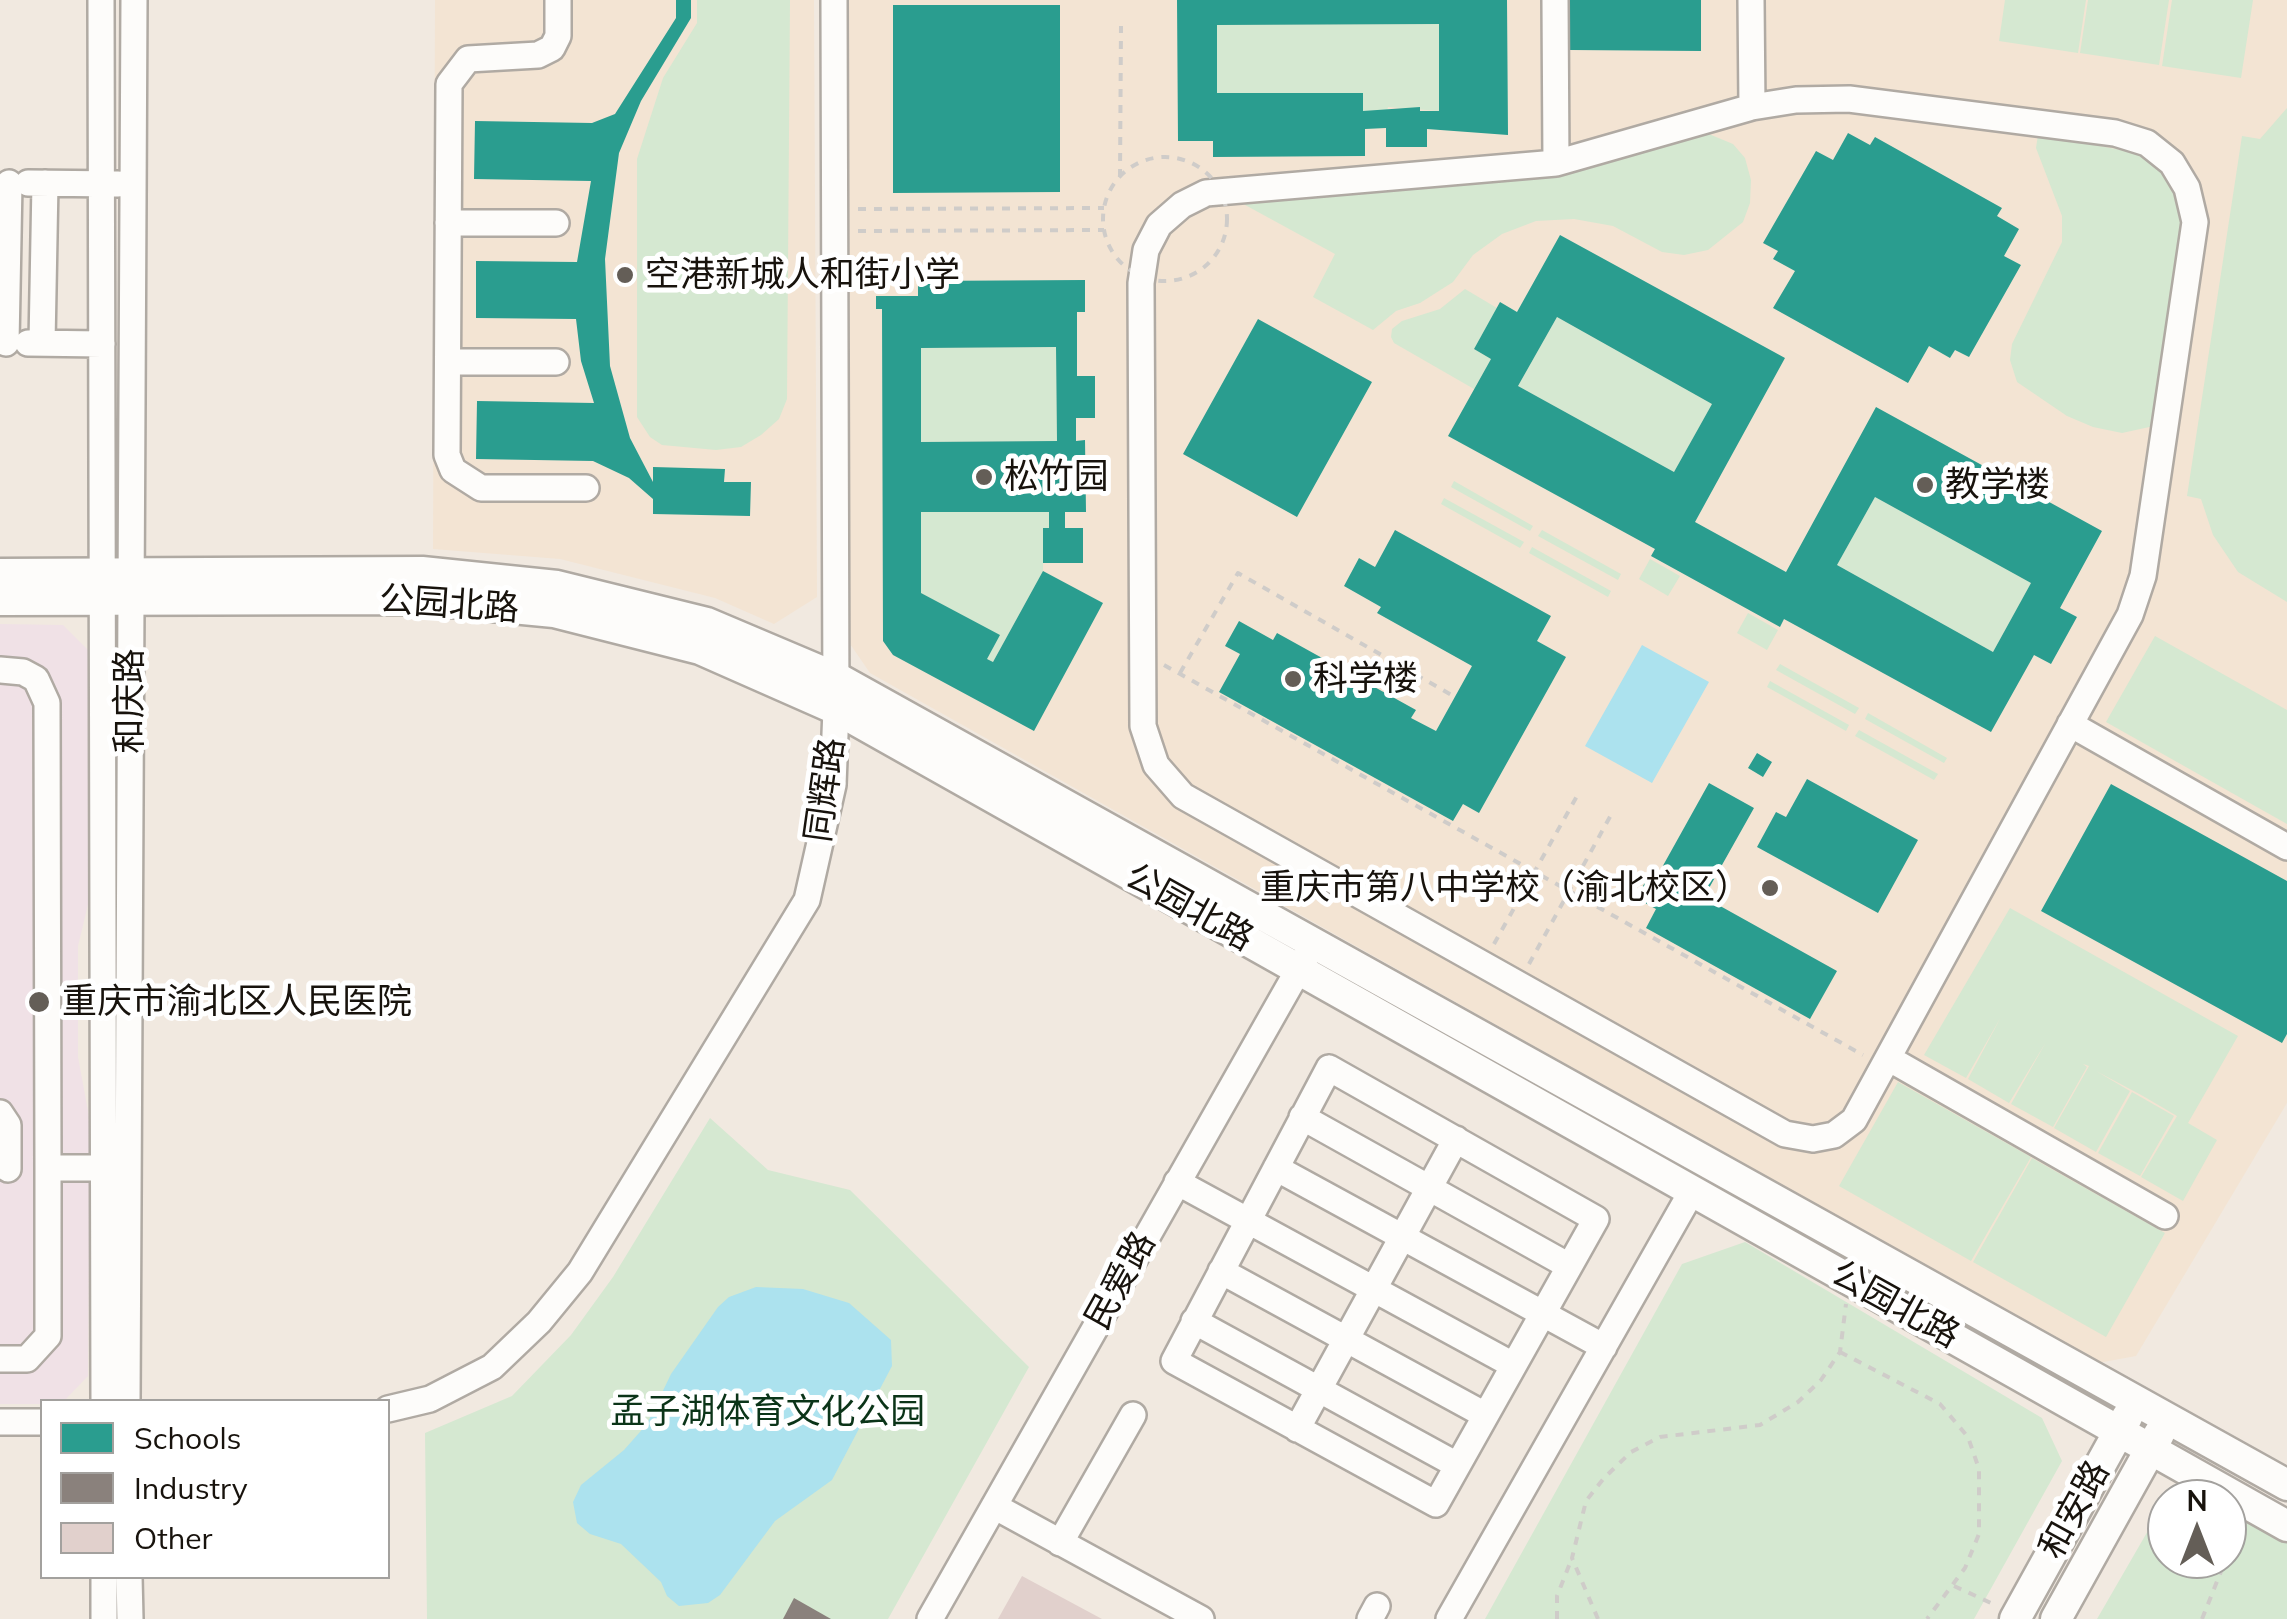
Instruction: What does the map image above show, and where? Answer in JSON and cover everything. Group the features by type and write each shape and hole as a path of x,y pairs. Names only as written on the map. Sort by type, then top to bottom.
{"main road":[{"name":"公园北路","path":"0,574 117,587 419,599 554,612 700,649 836,693 1305,957 2287,1485"},
{"name":"公园北路","path":"0,600 117,587"},
{"name":"公园北路","path":"1305,957 1692,1191 2287,1526"},
{"name":"和安路","path":"2003,1611 2137,1401"},
{"name":"和安路","path":"2056,1619 2168,1419"}],"street":[{"name":"和庆路","path":"101,0 102,344 117,587"},
{"name":"和庆路","path":"127,1399 116,1168 117,587 133,185 134,0"},
{"path":"558,0 558,36 552,48 538,55 483,55 468,59 455,70 449,84 447,455 465,481 482,488 586,488"},
{"name":"同辉路","path":"390,1409 430,1399 492,1366 539,1322 580,1272 807,900 833,785 836,693 834,0"},
{"path":"1554,0 1556,163"},
{"path":"1752,0 1752,107"},
{"path":"1850,99 2115,133 2147,144 2172,163 2187,188 2196,222 2143,576 2130,615 1854,1120 1834,1135 1813,1139 1785,1134 1183,796 1156,765 1143,726 1141,283 1146,250 1159,226 1182,205 1206,194 1556,163 1752,107 1796,100 1850,99"},
{"path":"102,344 3,343 4,183 133,185"},
{"path":"42,343 45,183"},
{"path":"448,223 556,223"},
{"path":"448,362 556,362"},
{"path":"0,670 23,672 36,679 48,703 48,1336 27,1359 0,1359"},
{"path":"2070,724 2287,847"},
{"name":"民爱路","path":"930,1619 1305,957"},
{"path":"1886,1062 2165,1216"},
{"path":"1328,1068 1456,1139 1596,1219 1436,1504 1174,1361 1328,1068"},
{"path":"0,1114 8,1124 4,1169 48,1181 116,1168"},
{"path":"1302,1118 1569,1266"},
{"path":"1297,1429 1456,1139"},
{"name":"和庆路","path":"104,1399 116,1168"},
{"path":"1276,1168 1604,1347"},
{"path":"1177,1182 1513,1365"},
{"path":"1449,1619 1692,1191"},
{"path":"1221,1271 1485,1415"},
{"path":"1194,1321 1457,1466"},
{"path":"1060,1543 1132,1415"},
{"path":"0,1422 40,1422"},
{"path":"994,1506 1201,1619"},
{"path":"104,1579 104,1619"},
{"path":"129,1579 130,1619"}],"path":[{"path":"1120,176 1121,26"},
{"path":"835,220 1104,208"},
{"path":"835,220 1104,230"},
{"path":"1180,674 1238,572 1455,697"},
{"path":"1142,653 1886,1062"},
{"path":"1499,936 1577,796"},
{"path":"1534,955 1611,815"},
{"path":"1558,1619 1558,1596 1586,1501 1631,1452 1660,1437 1760,1425 1798,1402 1822,1380 1840,1352 1849,1280"},
{"path":"1840,1352 1940,1404 1968,1437 1978,1469 1978,1534 1954,1586 1927,1619"},
{"path":"2247,1516 2252,1506"},
{"path":"1572,1558 1598,1619"},
{"path":"2202,1619 2218,1579"},
{"path":"1954,1586 2003,1611"}],"shaded area":[{"name":"空港新城人和街小学","path":"435,0 814,0 817,597 774,624 715,598 560,559 433,549"},
{"name":"重庆市第八中学校（渝北校区）","path":"847,0 2287,0 2287,1103 2136,1356 2098,1363 870,673 848,641"},
{"name":"重庆市渝北区人民医院","path":"0,624 63,625 90,652 92,888 78,946 78,1057 90,1122 88,1376 66,1399 40,1399 40,1404 0,1404"}],"green space":[{"path":"697,0 790,0 787,399 779,419 761,435 741,447 716,450 662,445 650,437 637,417 637,159 663,78 697,23"},
{"path":"2005,0 2086,0 2078,53 1999,41"},
{"path":"2088,0 2169,0 2159,65 2080,53"},
{"path":"2172,0 2253,0 2241,78 2162,66"},
{"path":"1439,24 1439,111 1388,107 1387,111 1363,111 1362,93 1217,93 1217,25"},
{"path":"2287,108 2287,602 2238,572 2213,535 2201,499 2187,496 2242,136 2260,139"},
{"path":"1704,132 1733,144 1745,158 1751,180 1750,203 1743,222 1708,250 1684,255 1662,252 1613,226 1574,219 1536,221 1502,234 1473,255 1453,282 1420,303 1396,311 1373,330 1313,297 1335,254 1236,200 1560,172"},
{"path":"2038,135 2144,154 2165,170 2177,191 2184,225 2154,426 2122,433 2093,427 2067,416 2017,382 2010,360 2012,344 2062,242 2062,216 2036,148"},
{"path":"1465,289 1497,308 1474,349 1491,359 1474,389 1394,343 1391,337 1392,329 1402,321 1440,309"},
{"path":"1557,317 1712,404 1674,472 1518,386"},
{"path":"1056,347 1057,441 921,442 921,348"},
{"path":"1454,481 1533,526 1530,531 1451,487"},
{"path":"1875,497 2031,583 1993,652 1837,565"},
{"path":"1444,498 1524,542 1520,548 1441,504"},
{"path":"921,512 1049,512 1049,528 1043,528 1043,571 993,662 987,659 999,635 921,593"},
{"path":"1542,530 1621,574 1618,580 1538,536"},
{"path":"1532,547 1611,591 1608,597 1529,553"},
{"path":"1650,559 1680,576 1668,596 1639,579"},
{"path":"1748,613 1778,630 1767,650 1737,633"},
{"path":"2155,636 2287,710 2287,824 2106,722"},
{"path":"1780,664 1859,708 1855,714 1776,670"},
{"path":"1770,681 1849,725 1846,731 1767,687"},
{"path":"1868,713 1947,758 1944,763 1865,719"},
{"path":"1859,730 1938,774 1934,780 1855,736"},
{"path":"2010,908 2238,1036 2188,1123 2217,1140 2183,1201 2141,1177 2177,1116 2143,1096 2096,1071 2130,1091 2096,1152 2054,1128 2089,1066 2083,1064 2087,1067 2053,1127 2011,1104 2046,1042 2009,1103 1968,1079 2001,1017 1966,1078 1924,1055"},
{"path":"1898,1082 2031,1157 1971,1261 1839,1186"},
{"path":"2132,1092 2174,1116 2140,1176 2098,1153"},
{"name":"孟子湖体育文化公园","path":"710,1118 768,1170 850,1190 1029,1367 888,1619 427,1619 425,1433 512,1396 571,1335 613,1277"},
{"path":"2032,1158 2165,1233 2106,1337 1973,1262"},
{"path":"1745,1242 2042,1418 2062,1461 1974,1619 1485,1619 1682,1264"},
{"path":"2247,1521 2287,1543 2287,1619 2097,1619 2147,1532 2147,1579 2247,1579"}],"water":[{"path":"1642,645 1709,682 1652,783 1585,746"},
{"path":"756,1287 803,1289 849,1303 891,1340 892,1366 832,1480 775,1521 720,1595 708,1603 679,1606 667,1596 661,1582 621,1544 590,1534 577,1523 573,1502 581,1485 624,1450 647,1424 671,1374 718,1307 729,1297"}],"building: Schools":[{"path":"676,0 691,0 691,18 641,101 619,153 605,259 610,366 630,438 653,482 653,467 725,469 724,482 751,482 750,516 653,514 653,499 629,478 593,461 476,459 477,401 594,403 581,361 576,319 476,318 476,261 577,262 591,181 474,179 475,121 592,123 615,114 676,18"},
{"path":"1177,0 1507,0 1508,135 1427,129 1427,147 1386,147 1386,128 1365,129 1365,156 1213,157 1213,141 1178,141","holes":["1439,24 1439,111 1420,111 1420,107 1363,111 1363,93 1217,93 1217,25"]},
{"path":"1570,0 1701,0 1701,51 1570,50"},
{"path":"893,5 1060,5 1060,192 893,193"},
{"path":"1848,133 1870,145 1875,137 2002,208 1997,216 2019,229 2004,256 2021,265 1969,357 1955,350 1950,358 1929,346 1908,383 1773,308 1795,271 1773,259 1778,251 1763,243 1816,151 1833,160"},
{"name":"教学楼","path":"1560,235 1785,358 1695,522 1786,572 1876,407 2102,531 2060,608 2077,617 2051,664 2034,655 1991,732 1784,619 1780,627 1651,556 1655,549 1448,436 1491,359 1474,349 1500,302 1517,312","holes":["1557,317 1712,404 1674,472 1518,386","1875,497 2031,583 1993,652 1837,565"]},
{"name":"松竹园","path":"1085,280 1085,312 1077,312 1077,376 1095,376 1095,418 1076,418 1076,441 1085,440 1086,512 1065,512 1065,528 1083,528 1083,563 1043,563 1043,528 1049,528 1049,512 921,512 921,593 1000,635 987,659 993,662 1043,571 1103,603 1034,731 893,655 883,641 882,309 876,309 876,296 918,296 918,281","holes":["1056,347 1057,441 921,442 921,348"]},
{"path":"1258,319 1372,382 1297,517 1183,454"},
{"name":"科学楼","path":"1395,530 1551,616 1537,641 1566,657 1479,813 1463,804 1453,821 1219,692 1240,654 1225,646 1239,621 1273,640 1277,633 1416,710 1411,718 1436,731 1472,666 1377,613 1381,607 1344,586 1359,558 1375,567"},
{"path":"1757,753 1772,762 1763,777 1748,768"},
{"path":"1807,779 1918,840 1878,913 1757,847 1776,812 1786,817"},
{"path":"1709,783 1754,808 1704,897 1837,971 1810,1019 1646,928 1656,909 1636,898 1654,867 1660,871"},
{"path":"2111,784 2287,881 2287,1034 2282,1043 2041,911"}],"building: Industry":[{"path":"794,1598 831,1619 783,1619"}],"building: Other":[{"path":"1022,1576 1102,1619 998,1619"}],"place":[{"name":"空港新城人和街小学","path":"625,275"},
{"name":"松竹园","path":"984,477"},
{"name":"教学楼","path":"1925,485"},
{"name":"科学楼","path":"1293,679"},
{"name":"重庆市第八中学校（渝北校区）","path":"1770,888"},
{"name":"重庆市渝北区人民医院","path":"39,1002"}]}
